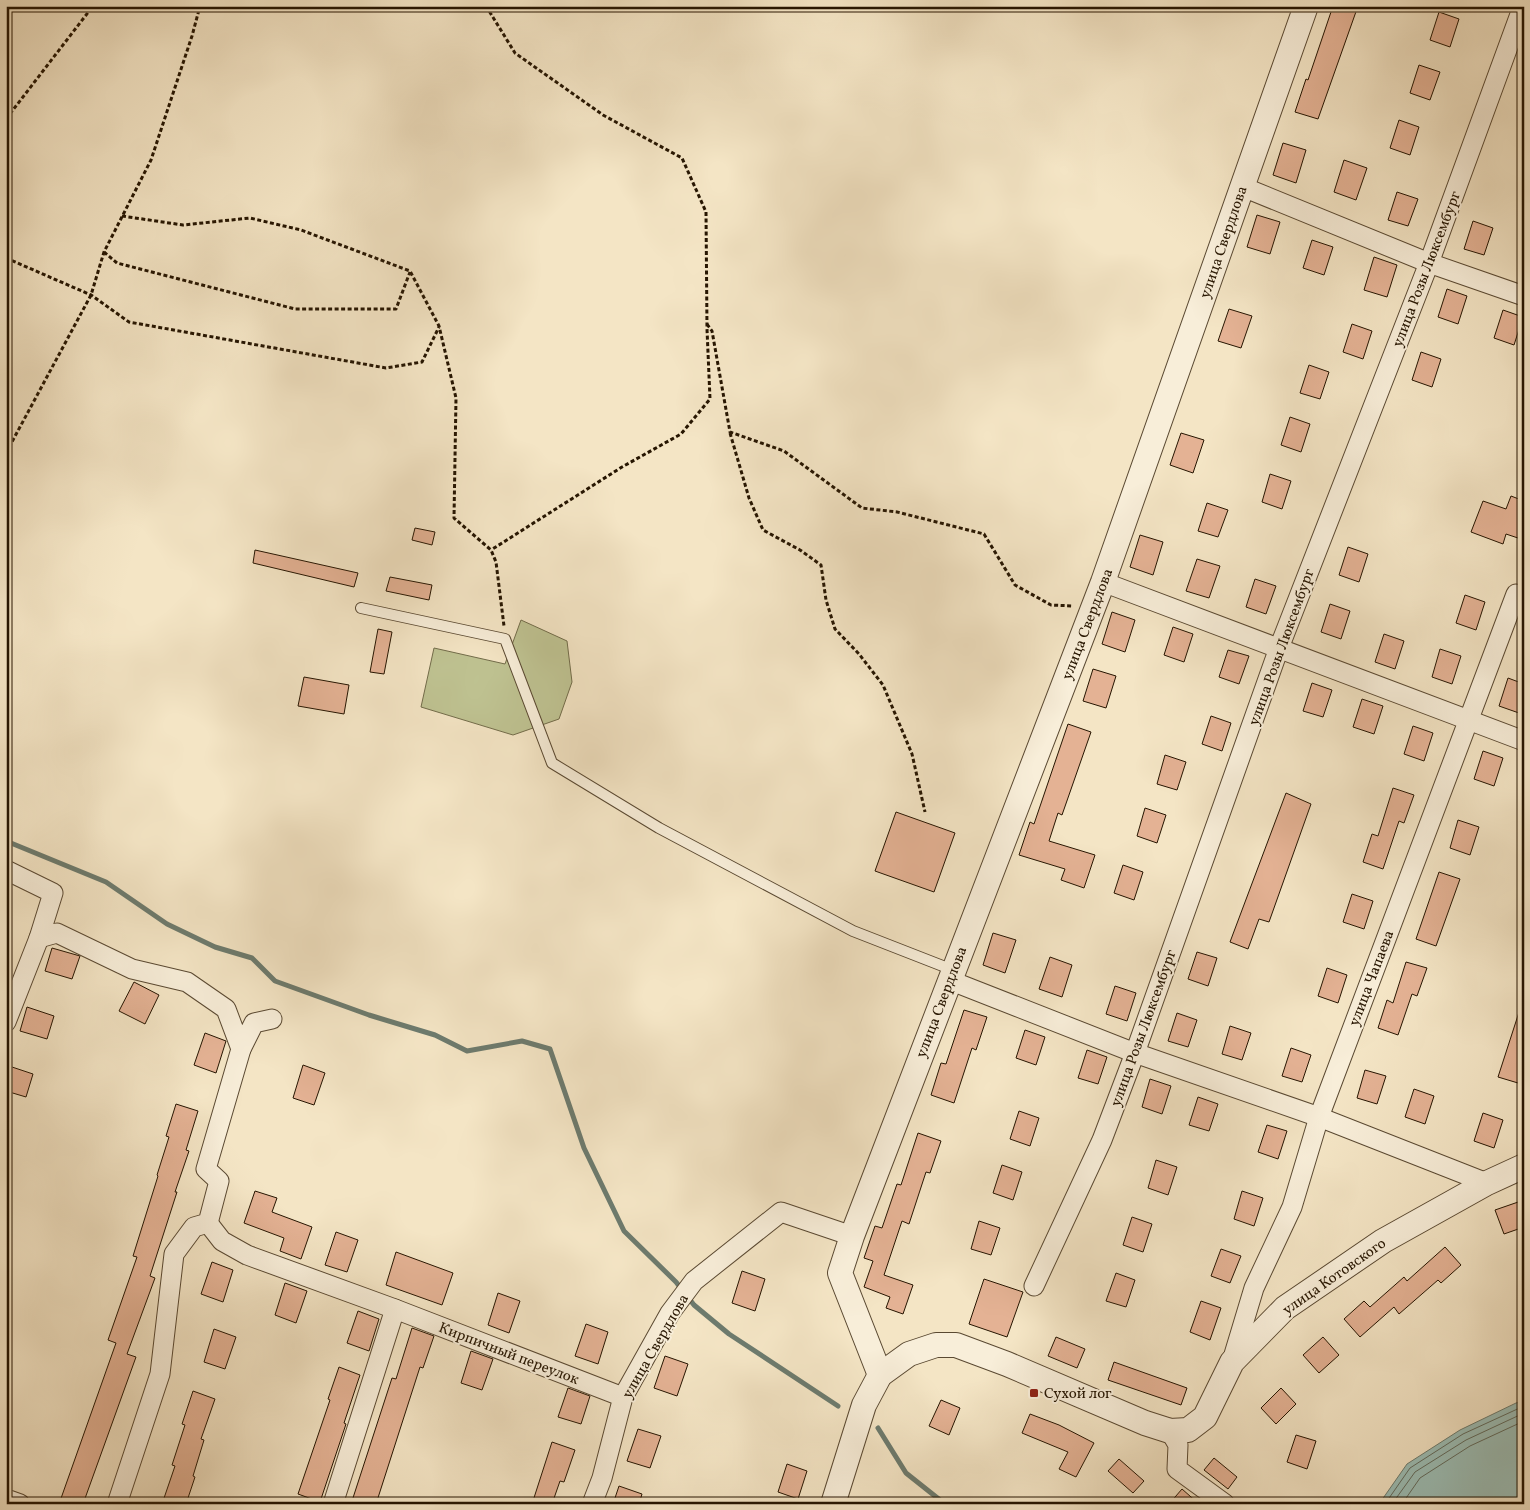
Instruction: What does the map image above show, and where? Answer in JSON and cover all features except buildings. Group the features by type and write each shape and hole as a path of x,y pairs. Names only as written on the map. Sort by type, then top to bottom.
{"street":[{"name":"улица Свердлова","path":"880,1375 840,1273 852,1236 951,975 1103,582 1306,6"},
{"name":"улица Розы Люксембург","path":"1034,1286 1102,1140 1135,1053 1279,648 1429,263 1523,6"},
{"path":"1243,187 1429,263 1524,296"},
{"path":"1103,582 1524,741"},
{"name":"улица Чапаева","path":"1232,1362 1254,1288 1292,1207 1319,1117 1516,594"},
{"path":"6,870 53,893 39,938 6,1022"},
{"path":"39,938 57,933 132,969 187,982 226,1010 241,1049"},
{"path":"951,975 1135,1053 1319,1117 1487,1183"},
{"path":"117,1504 160,1374 174,1254 194,1227 208,1223 219,1181 206,1169 241,1049 254,1023 272,1018"},
{"name":"улица Котовского","path":"1170,1431 1188,1430 1205,1417 1232,1362 1284,1308 1382,1241 1522,1163"},
{"name":"улица Свердлова","path":"592,1504 602,1478 623,1397 670,1313 694,1281 781,1212 852,1236"},
{"name":"Кирпичный переулок","path":"208,1223 222,1241 247,1255 395,1308 623,1397"},
{"path":"333,1504 395,1308"},
{"path":"833,1504 864,1405 880,1375 909,1354 936,1345 956,1345 1007,1364 1145,1423 1170,1431 1178,1445 1177,1469 1225,1504"},
{"path":"6,1498 20,1504"}],"lane":[{"path":"361,608 505,639 552,763 659,828 853,931 951,975"}],"path":[{"path":"6,119 93,6"},
{"path":"6,453 91,295 104,252 151,160 200,6"},
{"path":"486,6 515,54 603,115 682,158 706,212 710,399 681,434 622,467 491,550"},
{"path":"122,216 183,225 250,218 301,230 410,271 439,326 456,398 454,518 491,550 496,562 505,639"},
{"path":"104,252 117,263 295,309 396,309 410,271"},
{"path":"6,258 91,295 130,322 386,368 422,362 439,326"},
{"path":"707,324 712,331 730,432 750,498 763,530 800,550 820,565 826,600 835,629 859,654 883,685 912,754 925,812"},
{"path":"730,432 784,450 862,508 897,512 984,534 1015,585 1051,605 1075,606"}],"green space":[{"path":"521,620 567,641 572,682 559,719 513,735 421,707 434,648 505,664"}],"water":[{"path":"1524,1401 1524,1504 1379,1504 1407,1464 1460,1430"}],"waterway":[{"path":"6,841 106,882 167,924 215,947 252,958 275,981 369,1015 435,1035 467,1051 522,1041 550,1049 584,1148 624,1231 676,1282 694,1305 729,1334 838,1406"},
{"path":"878,1428 906,1473 945,1504"}],"place":[{"name":"Сухой лог","path":"1034,1393"}]}
